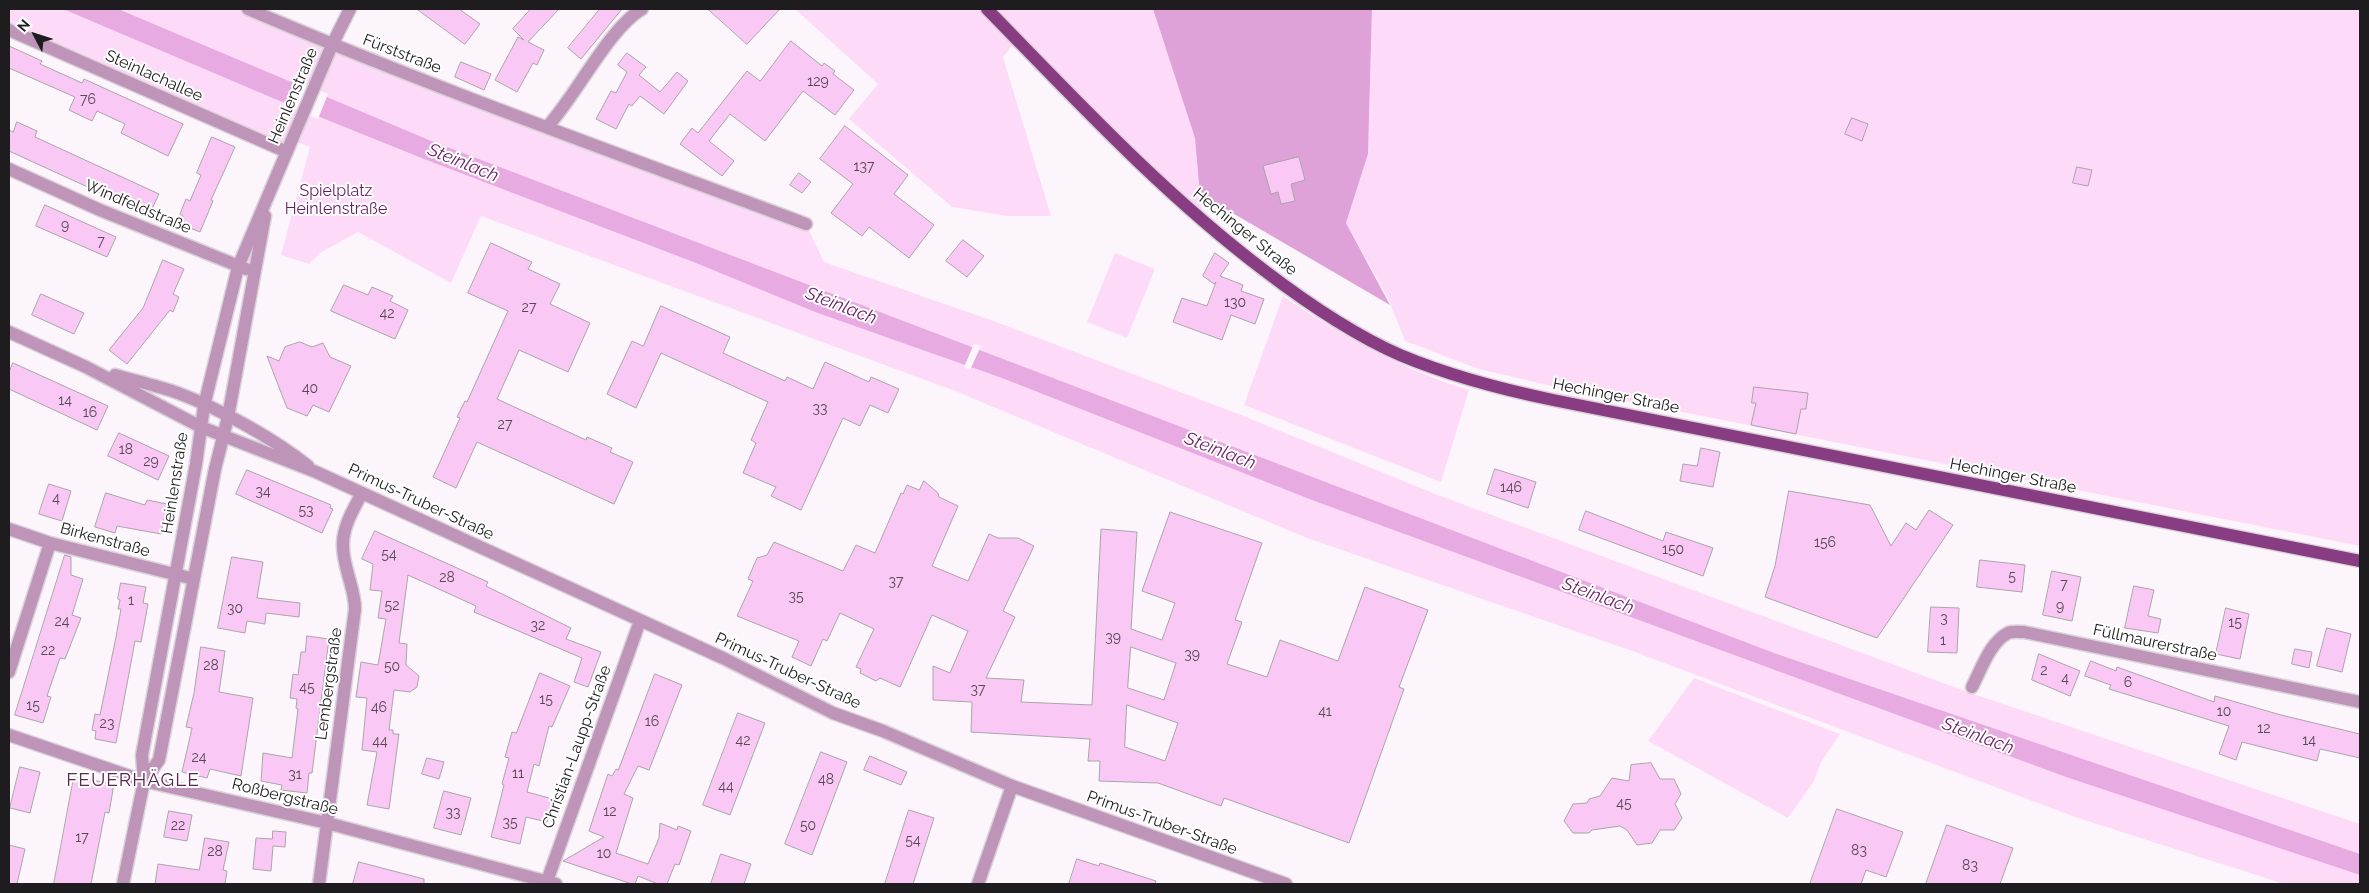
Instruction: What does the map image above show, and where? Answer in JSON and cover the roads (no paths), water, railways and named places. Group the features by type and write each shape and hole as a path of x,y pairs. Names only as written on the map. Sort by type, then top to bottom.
{"main road":[{"name":"Hechinger Straße","path":"987,9 1116,140 1189,209 1237,249 1320,310 1383,347 1427,366 1474,382 1526,395 2360,561"}],"street":[{"name":"Fürststraße","path":"248,9 332,45 806,224"},
{"name":"Heinlenstraße","path":"123,884 144,781 142,755 176,576 204,406 238,267 320,72 350,9"},
{"path":"547,127 608,44 625,24 642,9"},
{"name":"Steinlachallee","path":"9,30 287,152"},
{"name":"Windfeldstraße","path":"9,168 100,210 238,267 256,272"},
{"name":"Heinlenstraße","path":"144,781 159,760 228,417 256,272 268,197"},
{"name":"Primus-Truber-Straße","path":"9,332 86,367 201,427 316,472 724,659 833,714 884,731 1012,786 1286,884"},
{"name":"Primus-Truber-Straße","path":"86,367 178,394 228,417 288,450 316,472"},
{"name":"Lembergstraße","path":"319,884 355,609 355,598 343,544 345,531 362,493"},
{"name":"Birkenstraße","path":"9,529 50,543 194,579"},
{"path":"9,672 50,543"},
{"name":"Christian-Laupp-Straße","path":"549,883 640,621"},
{"name":"Füllmaurerstraße","path":"1972,687 1988,656 1998,642 2009,632 2024,632 2360,702"},
{"name":"Roßbergstraße","path":"9,735 144,781 327,823 549,883"},
{"path":"978,884 1012,786"}],"water":[{"name":"Steinlach","path":"63,9 118,9 429,140 1774,653 2360,854 2360,875 2069,778 1312,500 1002,378 815,312 696,263 424,159 275,99"}],"district":[{"name":"FEUERHÄGLE","path":"133,780"}],"park label":[{"name":"Spielplatz Heinlenstraße","path":"336,200"}]}
